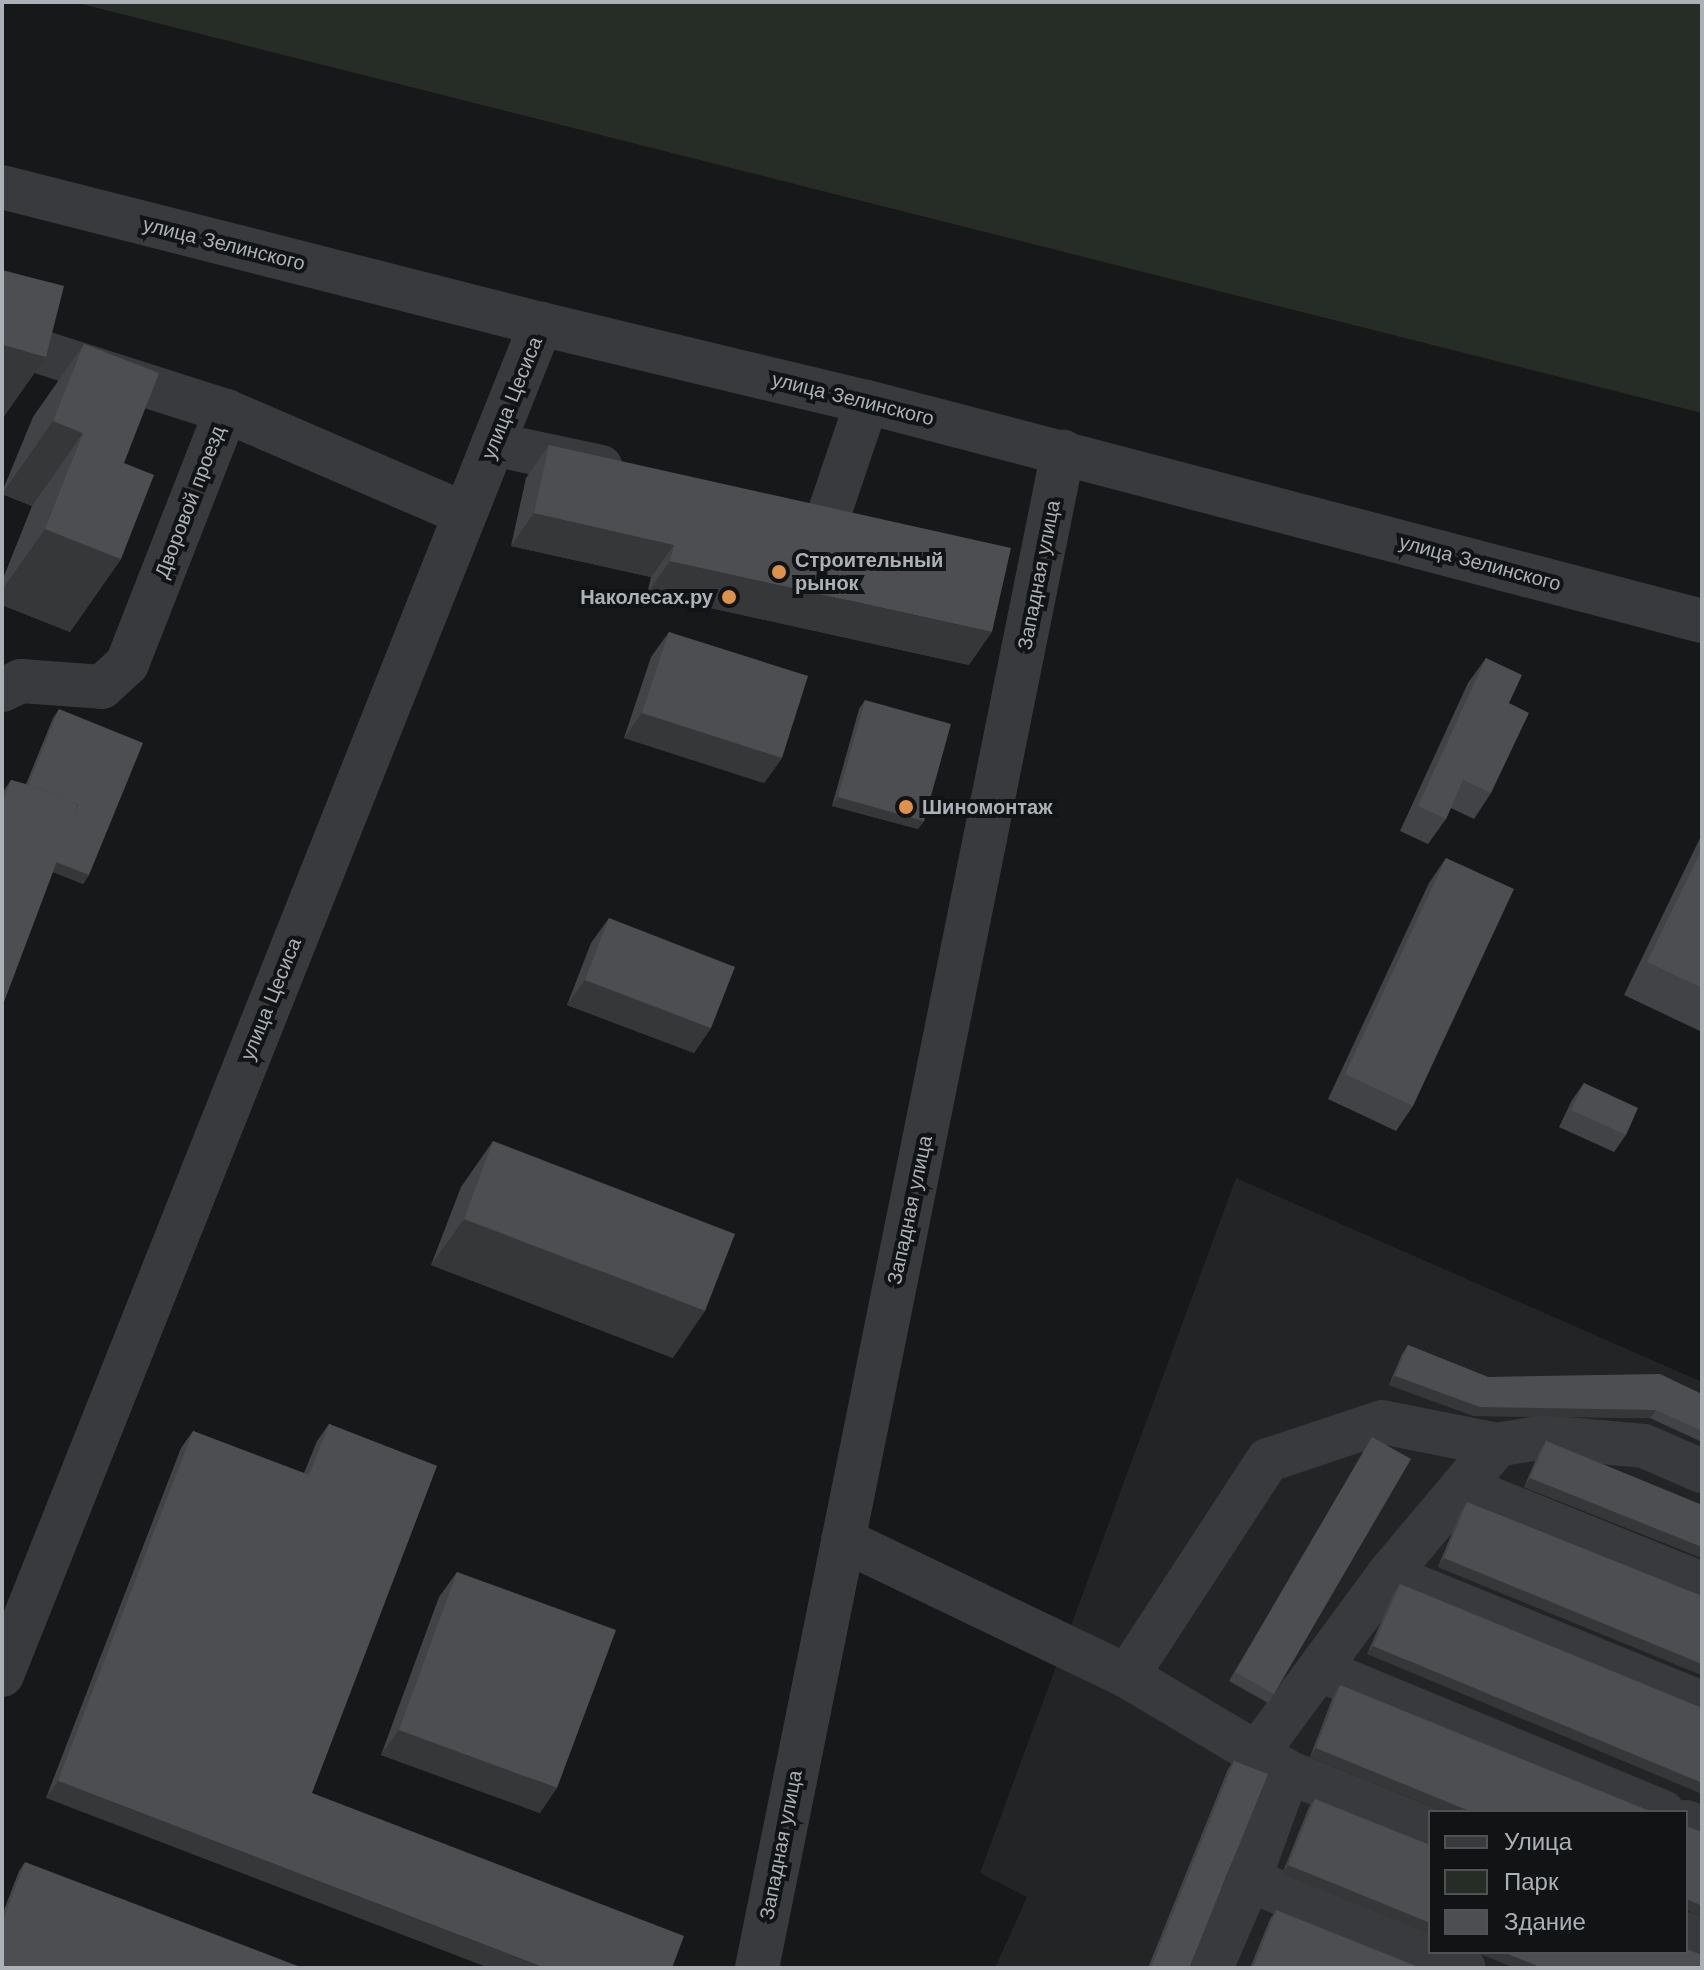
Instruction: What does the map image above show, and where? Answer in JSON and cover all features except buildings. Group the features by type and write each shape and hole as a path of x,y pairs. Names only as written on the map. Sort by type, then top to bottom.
{"street":[{"name":"улица Зелинского","path":"2,187 1063,452 1700,622"},
{"name":"улица Цесиса","path":"2,1675 541,324"},
{"path":"44,353 226,411"},
{"path":"829,514 867,402"},
{"name":"Дворовой проезд","path":"2,690 21,681 102,687 127,664 226,411 465,514"},
{"path":"493,444 646,476"},
{"name":"Западная улица","path":"757,1968 1063,452"},
{"path":"783,504 875,523"},
{"path":"997,549 1043,558"},
{"path":"1127,1676 1268,1460 1382,1422 1497,1445 1544,1437 1644,1446 1702,1471"},
{"path":"1211,1968 1249,1880 1272,1762 1320,1670 1388,1575 1497,1445"},
{"path":"1462,1487 1702,1584"},
{"path":"843,1540 1127,1676 1272,1762 1428,1829"},
{"path":"1388,1575 1702,1703"},
{"path":"1320,1670 1658,1810"},
{"path":"1249,1880 1428,1953"},
{"path":"1430,1954 1464,1968"}],"shaded area":[{"path":"1236,1178 1702,1382 1702,1968 995,1968 1027,1897 980,1873"}],"green space":[{"path":"74,2 1702,2 1702,413"}],"place":[{"name":"Строительный рынок","path":"779,572"},
{"name":"Наколесах.ру","path":"729,597"},
{"name":"Шиномонтаж","path":"906,807"}]}
